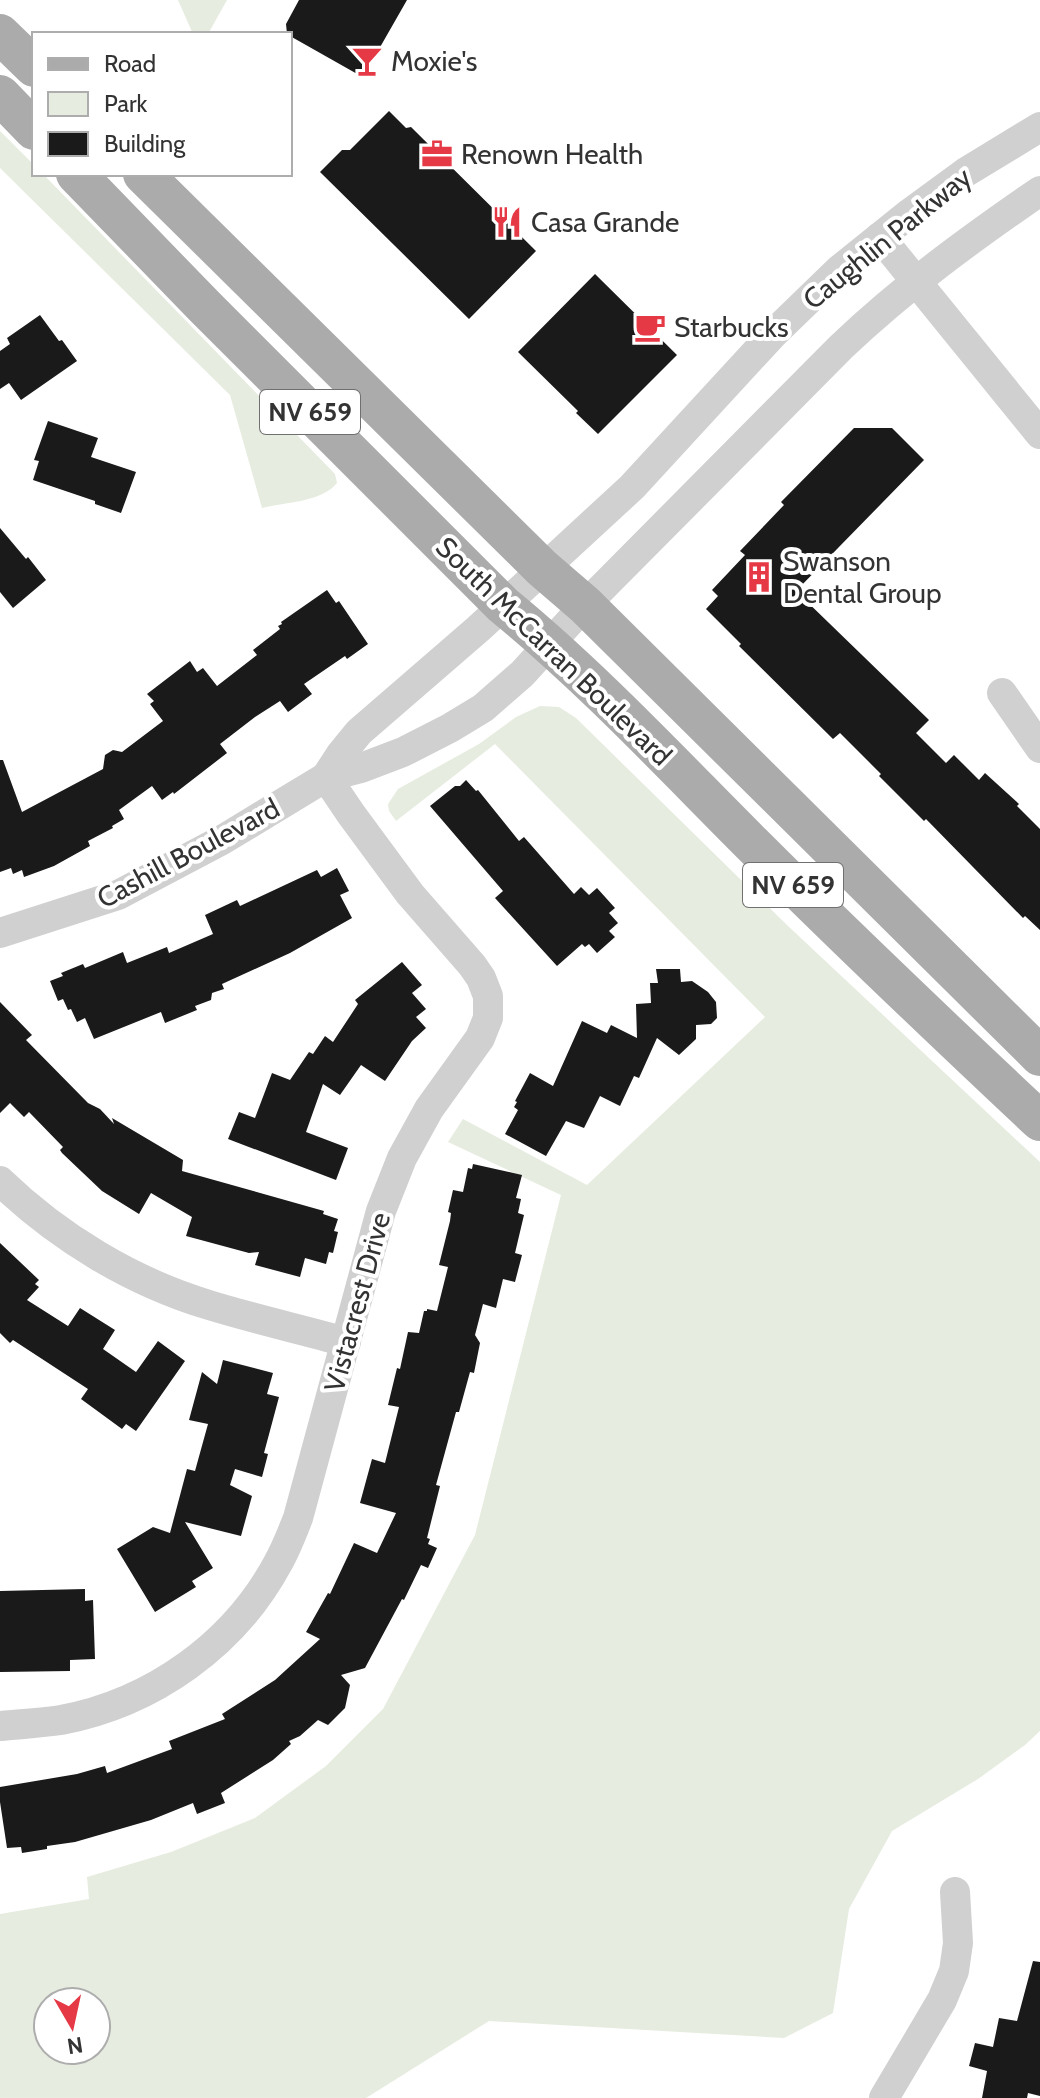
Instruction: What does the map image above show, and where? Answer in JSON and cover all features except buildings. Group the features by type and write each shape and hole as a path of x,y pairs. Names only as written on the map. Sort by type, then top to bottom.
{"main road":[{"path":"0,34 32,65"},
{"path":"0,95 32,128"},
{"name":"South McCarran Boulevard","path":"78,176 503,605 550,643 809,901 1040,1121"},
{"name":"South McCarran Boulevard","path":"145,176 542,568 585,605 1040,1056"}],"street":[{"name":"Caughlin Parkway","path":"542,568 632,487 772,335 839,270 966,172 1040,127"},
{"name":"Caughlin Parkway","path":"585,605 881,308 991,224 1040,191"},
{"path":"880,237 1040,434"},
{"name":"Cashill Boulevard","path":"326,777 359,732 542,568"},
{"name":"Cashill Boulevard","path":"0,933 118,895 222,840 326,777 403,752 450,728 483,708 522,674 585,605"},
{"path":"1002,693 1040,748"},
{"name":"Vistacrest Drive","path":"0,1726 60,1720 105,1709 146,1692 188,1666 223,1637 253,1602 279,1563 298,1518 381,1211 402,1158 429,1109 480,1038 488,1018 488,996 481,978 410,894 326,777"},
{"path":"0,1181 60,1231 153,1283 207,1304 346,1342"},
{"path":"884,2098 942,2000 954,1971 958,1943 955,1892"}],"green space":[{"path":"178,0 227,0 209,32 192,32"},
{"path":"0,131 32,163 32,176 45,176 335,474 337,483 313,498 262,508 230,395 0,168"},
{"path":"540,706 559,707 576,718 788,926 1040,1162 1040,1731 978,1779 892,1831 849,1909 833,2013 784,2038 489,2021 366,2098 0,2098 0,1914 89,1899 87,1877 171,1852 255,1818 326,1766 383,1709 475,1535 561,1195 448,1142 463,1119 587,1185 765,1017 495,744 396,821 388,804 398,789 479,744 516,717"}],"place":[{"name":"Moxie's","path":"367,61"},
{"name":"Renown Health","path":"437,154"},
{"name":"Casa Grande","path":"507,222"},
{"name":"Starbucks","path":"650,327"},
{"name":"Swanson Dental Group","path":"759,577"}]}
